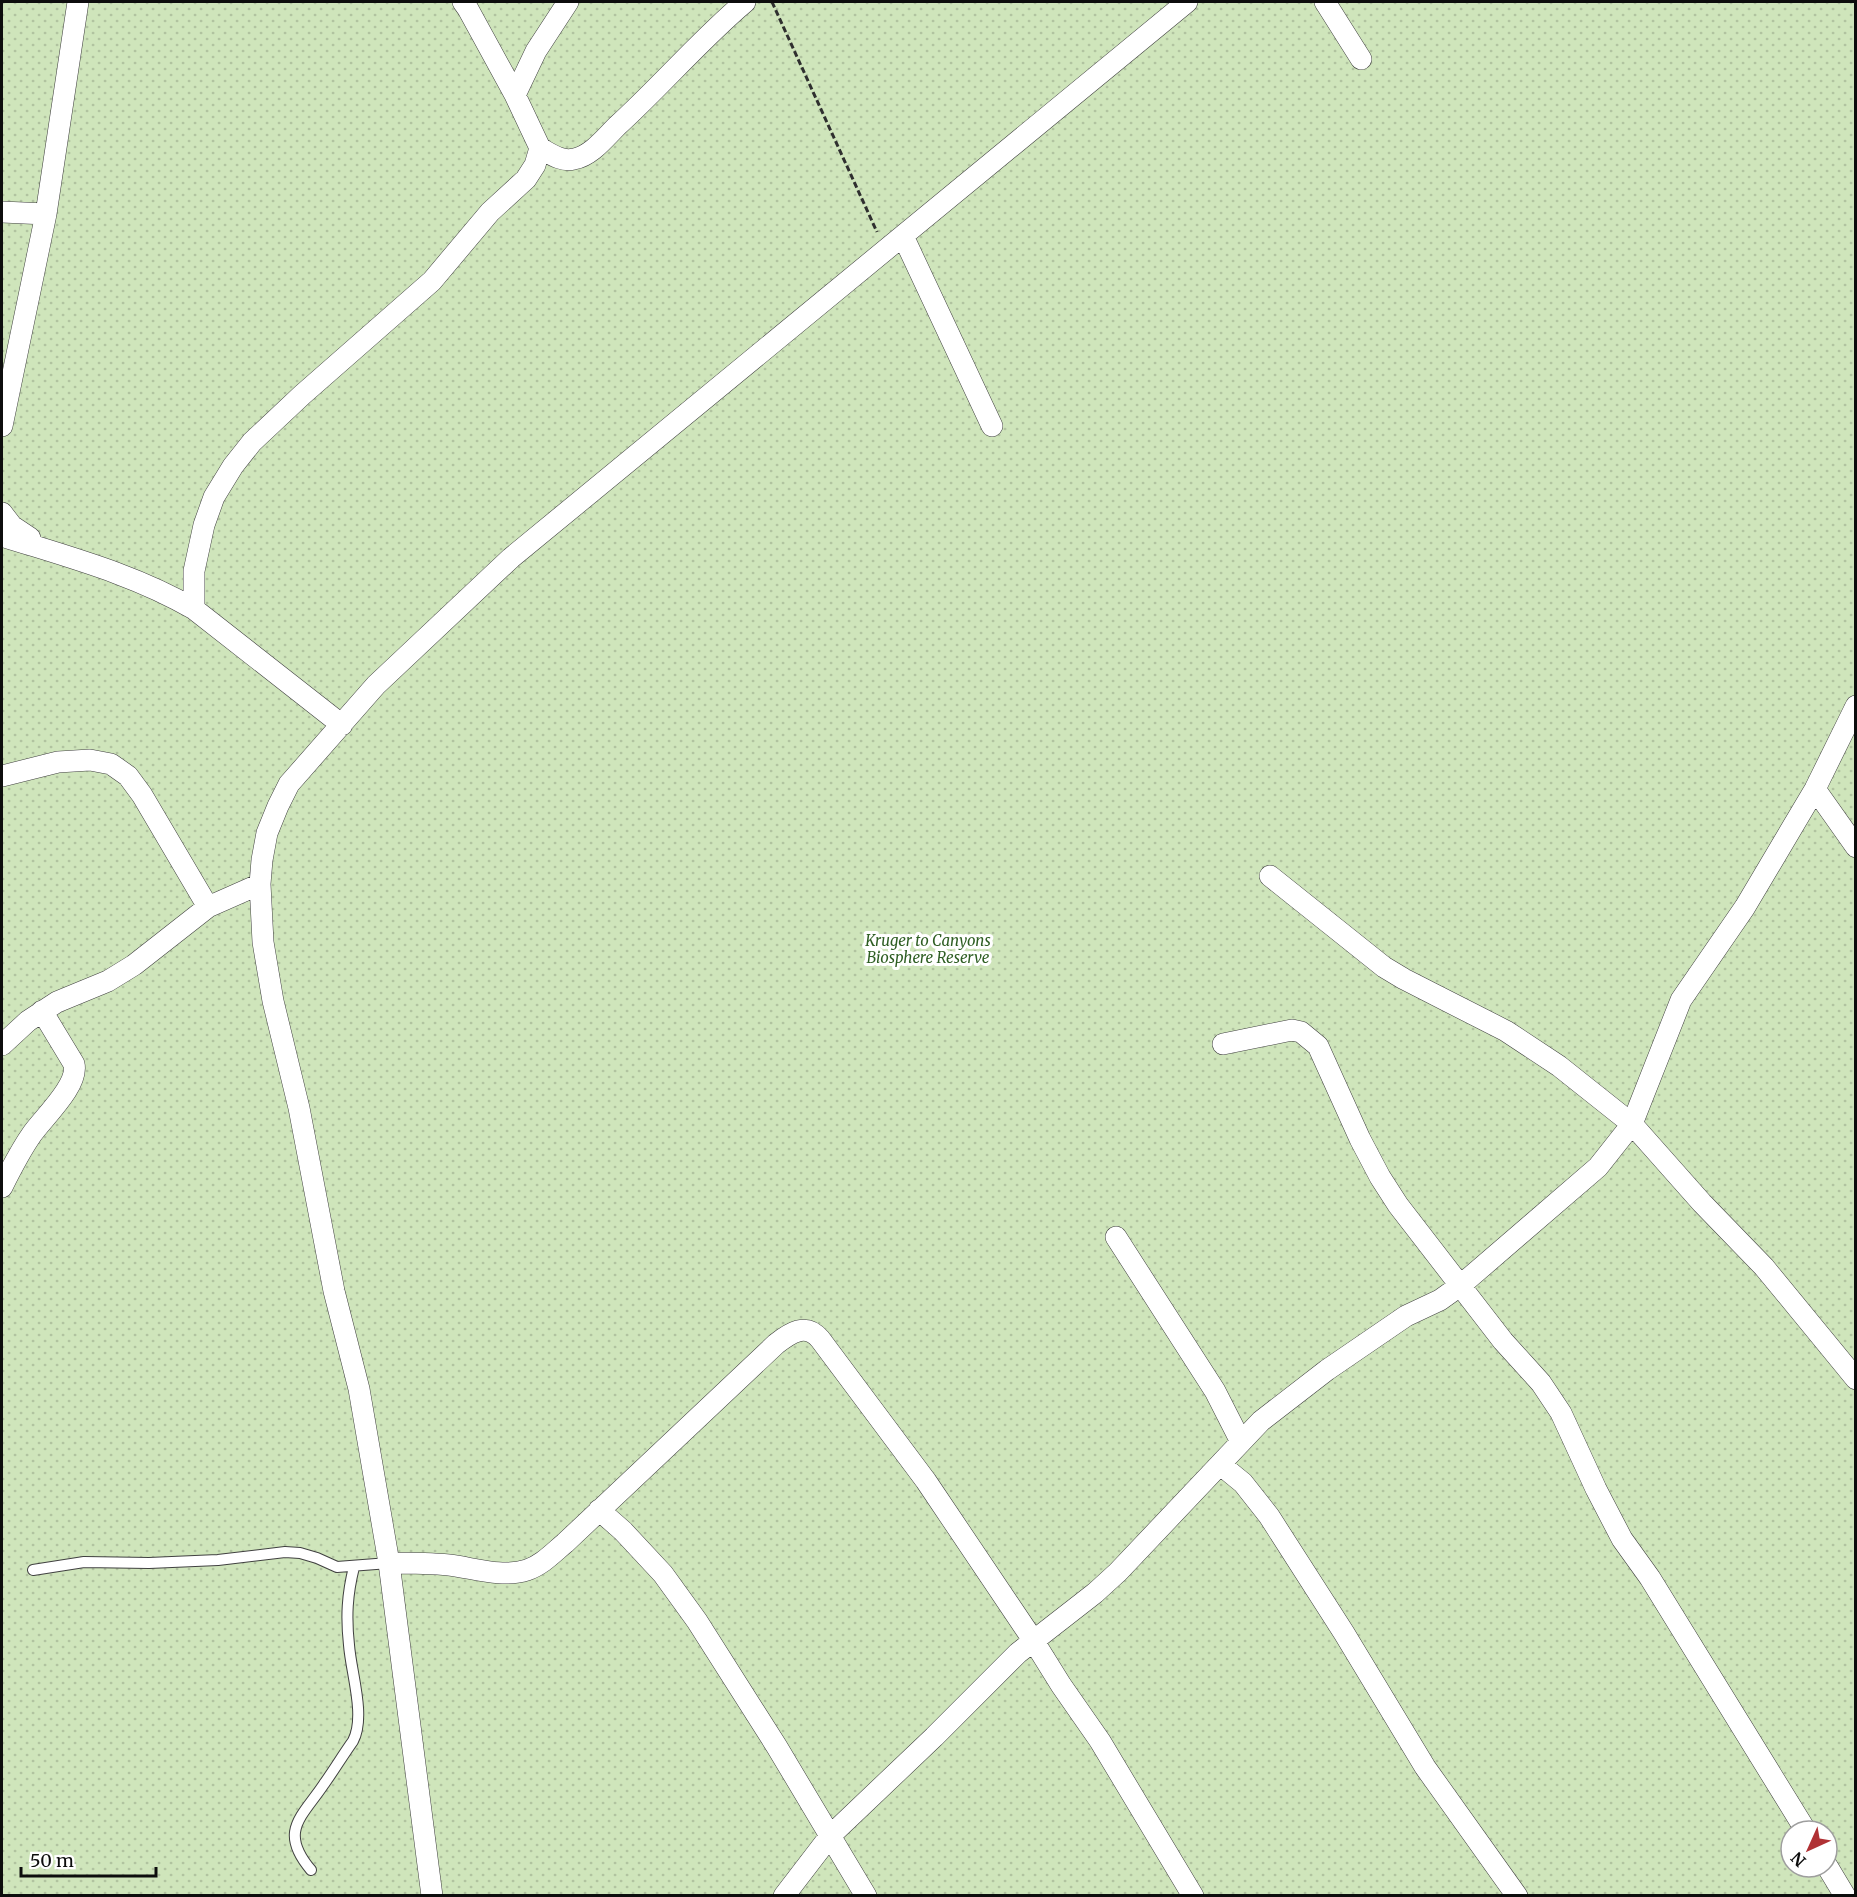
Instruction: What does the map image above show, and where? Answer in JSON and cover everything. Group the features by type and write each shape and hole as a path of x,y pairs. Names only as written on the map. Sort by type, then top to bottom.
{"street":[{"path":"2,426 46,214 78,2"},
{"path":"463,2 515,95 540,148 560,159 569,160 576,159 593,149 745,2"},
{"path":"515,95 536,51 568,2"},
{"path":"432,1896 388,1563 359,1389 334,1291 299,1108 273,1001 263,942 260,884 267,833 290,784 376,685 511,558 1187,2"},
{"path":"1325,2 1361,59"},
{"path":"194,609 194,572 204,525 214,497 232,466 252,442 432,280 490,212 526,179 535,165 540,148"},
{"path":"2,212 46,214"},
{"path":"903,236 992,426"},
{"path":"2,513 12,526 48,550"},
{"path":"2,536 147,584 194,609 342,725"},
{"path":"784,1896 831,1836 1018,1653 1095,1593 1118,1572 1261,1421 1327,1370 1406,1316 1440,1300 1461,1285 1598,1167 1632,1124 1681,1000 1745,907 1815,789 1856,706"},
{"path":"2,776 58,762 90,760 111,764 128,776 142,795 208,908"},
{"path":"1815,789 1856,847"},
{"path":"1270,876 1384,967 1506,1031 1559,1066 1632,1124 1701,1203 1764,1267 1856,1379"},
{"path":"2,1045 42,1011 119,975 208,908 260,884"},
{"path":"2,1187 32,1134 67,1089 75,1069 42,1011"},
{"path":"1223,1044 1292,1030 1306,1036 1318,1046 1380,1178 1398,1205 1503,1341 1541,1383 1561,1413 1622,1539 1650,1578 1799,1819"},
{"path":"1116,1237 1215,1391 1241,1442"},
{"path":"388,1563 449,1565 484,1571 526,1570 541,1563 776,1344 793,1332 805,1329 816,1334 820,1339 926,1481 1100,1741 1193,1896"},
{"path":"1221,1465 1243,1483 1269,1516 1344,1633 1425,1767 1517,1896"},
{"path":"599,1509 663,1574 698,1621 866,1896"},
{"path":"1835,1879 1845,1896"}],"lane":[{"path":"33,1569 84,1562 149,1563 218,1560 285,1552 317,1558 337,1568 388,1563"},
{"path":"311,1870 298,1852 297,1820 359,1729 347,1612 354,1567"}],"path":[{"path":"772,2 885,250"}],"green space":[{"name":"Kruger to Canyons Biosphere Reserve","path":"2,2 1855,2 1855,1895 2,1896"}]}
